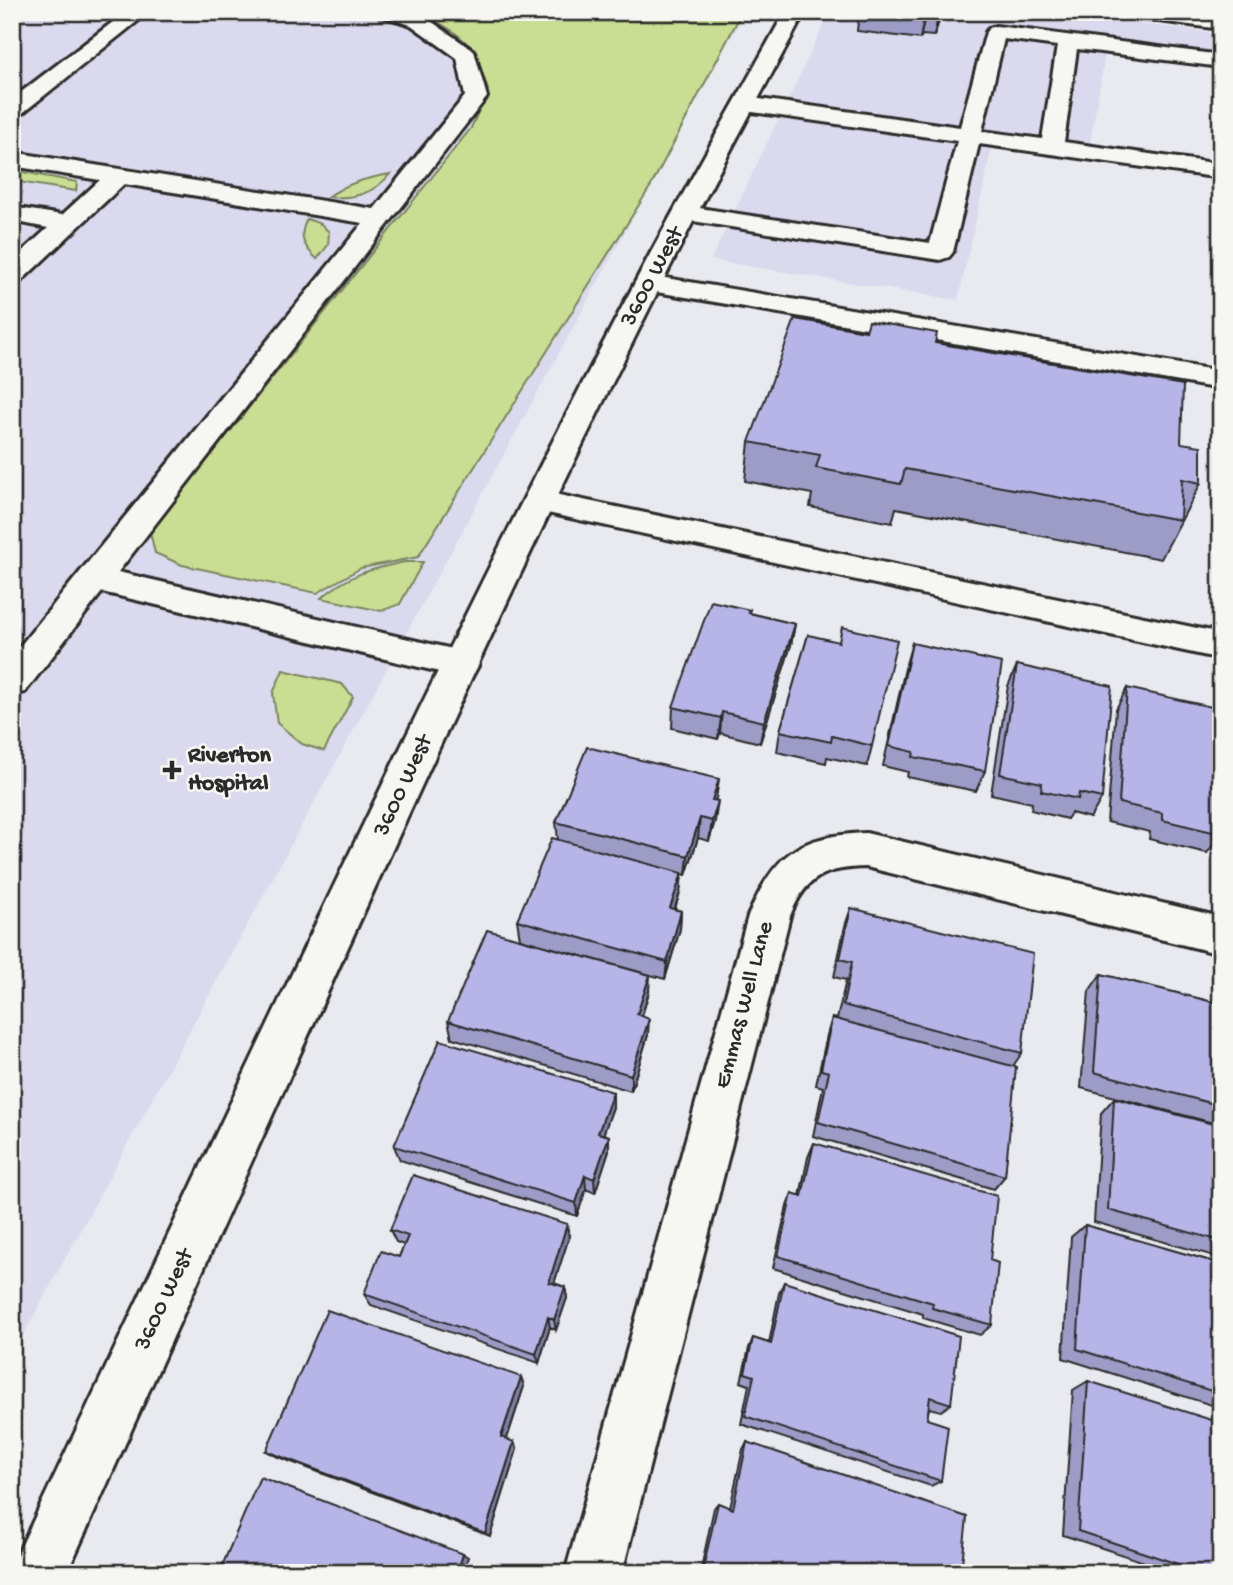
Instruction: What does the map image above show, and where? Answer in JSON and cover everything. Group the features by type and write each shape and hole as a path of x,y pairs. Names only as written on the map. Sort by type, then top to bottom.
{"street":[{"path":"12,110 139,12"},
{"path":"12,682 476,97 467,54 418,21 389,12"},
{"name":"3600 West","path":"38,1573 461,664 648,283 795,12"},
{"path":"1135,12 1221,23"},
{"path":"686,213 940,252 996,32 1221,61"},
{"path":"1052,146 1068,41"},
{"path":"745,104 1221,171"},
{"path":"12,159 380,218"},
{"path":"12,275 118,176"},
{"path":"12,214 68,224"},
{"path":"648,283 1221,380"},
{"path":"540,502 1221,646"},
{"path":"94,578 461,664"},
{"name":"Emmas Well Lane","path":"593,1573 769,916 790,873 801,864 822,855 843,850 866,850 1221,936"}],"shaded area":[{"name":"Riverton Hospital","path":"12,12 745,12 12,1356"},
{"path":"830,12 1044,12 1221,34 1221,70 1105,55 1087,160 992,147 958,300 711,260"}],"green space":[{"path":"420,12 742,12 652,184 418,557 361,568 317,593 182,565 155,553 150,532 471,128 488,90 477,60 457,34"},
{"path":"12,170 77,182 76,191 12,181"},
{"path":"390,174 363,194 328,197 358,182"},
{"path":"307,219 321,224 329,232 328,245 317,259 303,241"},
{"path":"405,562 423,562 400,604 381,611 321,598 341,583 361,574"},
{"path":"283,670 342,684 353,697 324,751 302,744 277,723 273,693"}],"building":[{"path":"795,319 866,331 869,321 937,333 935,343 1183,385 1181,443 1201,446 1201,483 1182,479 1180,520 905,469 901,484 816,468 820,455 749,442"},
{"path":"711,601 795,624 764,722 722,712 721,718 673,707"},
{"path":"842,627 897,640 872,746 832,736 831,742 780,731 808,635 839,642"},
{"path":"912,643 1002,663 985,771 913,757 914,752 889,746"},
{"path":"1017,665 1112,686 1102,798 1079,793 1078,799 1041,791 1042,783 1000,774"},
{"path":"1127,688 1221,709 1221,834 1162,820 1162,813 1119,803"},
{"path":"587,747 719,779 712,800 718,801 712,821 700,818 688,856 556,822"},
{"path":"552,838 682,873 670,908 681,911 667,962 517,920"},
{"path":"851,908 1033,954 1022,1053 843,1005 852,962 840,959"},
{"path":"487,930 650,975 637,1014 649,1019 631,1075 448,1021"},
{"path":"1101,974 1221,1004 1221,1106 1094,1072"},
{"path":"832,1018 1016,1067 1005,1176 818,1122 829,1072 821,1070"},
{"path":"440,1040 613,1092 598,1133 609,1136 594,1179 585,1175 576,1203 394,1146"},
{"path":"1114,1098 1221,1126 1221,1241 1108,1210"},
{"path":"814,1143 997,1196 990,1260 998,1263 992,1325 932,1308 933,1303 778,1256 792,1193 802,1196"},
{"path":"413,1175 567,1224 549,1282 565,1287 554,1320 548,1317 536,1354 364,1294 381,1251 399,1257 408,1236 390,1230"},
{"path":"1085,1225 1221,1264 1221,1394 1077,1349"},
{"path":"784,1282 959,1336 951,1404 930,1397 927,1419 948,1426 941,1481 745,1416 754,1376 745,1373 753,1338 771,1344"},
{"path":"327,1310 521,1377 501,1437 514,1442 485,1533 266,1451"},
{"path":"1088,1381 1221,1423 1221,1573 1205,1573 1078,1531"},
{"path":"747,1442 967,1517 961,1573 702,1573 718,1503 733,1509"},
{"path":"260,1477 463,1554 457,1573 219,1573"}],"place":[{"name":"Riverton Hospital","path":"172,770"}]}
